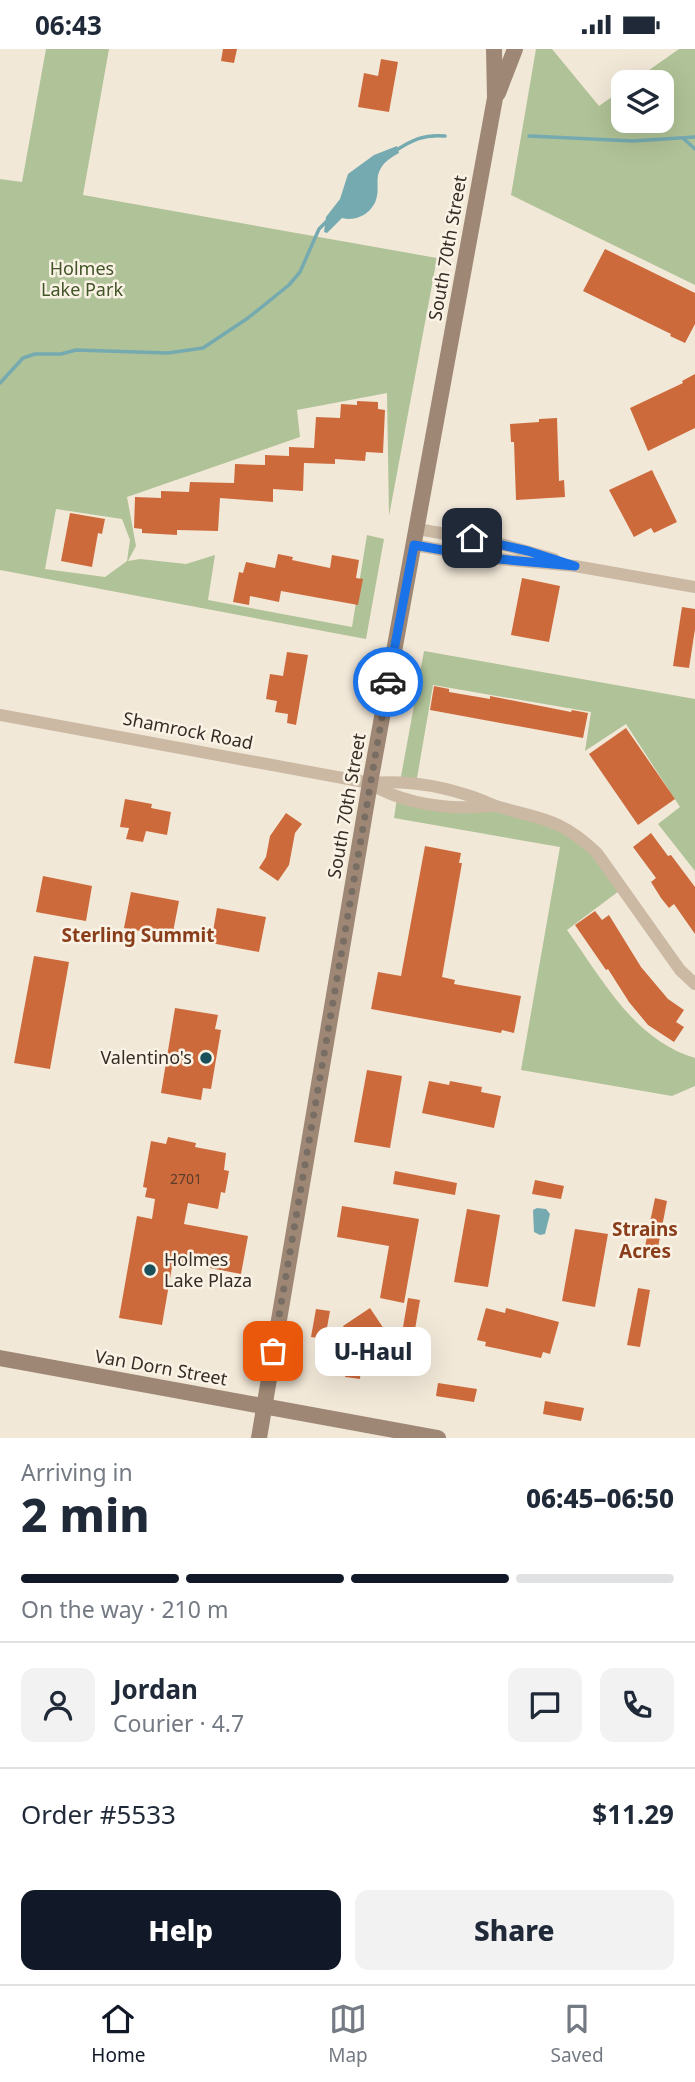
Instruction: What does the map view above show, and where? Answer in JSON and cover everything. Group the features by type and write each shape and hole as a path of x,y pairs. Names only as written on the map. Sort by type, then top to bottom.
{"main road":[{"name":"South 70th Street","path":"494,49 495,99"},
{"name":"South 70th Street","path":"259,1438 370,783 495,99 515,49"},
{"name":"Van Dorn Street","path":"0,1358 438,1438"}],"street":[{"path":"416,529 494,542 575,566"},
{"path":"414,545 487,558 575,566 695,586"},
{"name":"Shamrock Road","path":"0,715 370,783 402,799 449,807 495,806 550,820 583,839 609,868 680,970 695,984"}],"green space":[{"name":"Holmes Lake Park","path":"46,49 109,49 83,195 437,258 389,516 387,393 297,410 300,437 127,497 136,546 128,561 140,559 186,564 215,555 208,600 352,627 367,535 384,539 366,639 0,570 0,179 22,182","holes":["56,509 122,519 130,540 127,561 105,577 45,569"]},
{"path":"536,49 552,49 599,106 611,98 611,133 674,133 674,70 649,70 679,49 695,49 695,285 511,195"},
{"path":"424,651 695,699 695,871 658,824 680,807 626,724 585,751 591,712 433,685 416,784 400,782"},
{"path":"397,798 495,806 567,828 623,888 567,930 621,1006 637,1023 673,1049 695,1058 695,1086 672,1096 521,1070 560,847 394,818"}],"water":[{"path":"397,146 399,153 379,171 377,196 373,207 354,219 342,218 327,233 324,232 326,217 340,199 348,174 374,155"},
{"path":"546,1209 550,1214 545,1234 534,1232 533,1210"}],"building":[{"path":"223,49 237,49 234,63 221,61"},
{"path":"381,59 398,62 389,112 358,107 364,73 378,76"},
{"path":"605,249 695,293 695,324 685,343 583,291"},
{"path":"695,374 695,428 648,451 630,408 683,383 682,381"},
{"path":"357,401 378,402 378,409 385,410 383,453 366,452 365,461 335,459 335,464 304,463 303,491 273,489 273,502 220,498 218,531 177,530 177,535 142,533 142,529 134,528 135,497 161,498 161,491 189,492 190,482 234,483 235,464 265,465 265,455 289,456 289,447 314,448 316,417 340,418 341,404 357,405"},
{"path":"557,418 559,481 564,480 565,497 516,500 514,442 511,442 510,424"},
{"path":"652,470 677,522 654,533 651,528 634,537 609,490"},
{"path":"70,513 105,519 102,534 98,533 92,567 61,561"},
{"path":"278,554 293,557 292,560 330,568 332,555 359,560 356,578 363,579 358,605 281,591 279,602 250,596 249,605 233,602 239,572 243,573 246,562 275,568"},
{"path":"522,578 560,586 549,642 511,635"},
{"path":"682,607 695,609 689,668 673,666"},
{"path":"287,652 308,655 296,725 287,723 288,714 275,712 277,701 266,699 270,674 283,676"},
{"path":"434,686 449,689 449,692 490,699 490,696 588,713 583,738 430,710"},
{"path":"626,728 675,799 638,825 589,754"},
{"path":"125,799 152,804 151,808 171,812 167,835 146,831 143,842 126,839 129,828 120,827"},
{"path":"286,813 302,824 295,833 289,865 278,881 259,868 266,857 270,836"},
{"path":"651,833 695,887 695,934 674,904 669,908 661,898 651,882 656,878 633,847"},
{"path":"425,846 461,853 459,863 462,863 442,977 455,980 454,984 521,996 514,1033 502,1030 501,1033 371,1009 378,972 401,976"},
{"path":"43,876 92,886 86,921 36,912"},
{"path":"131,892 179,901 172,937 124,928"},
{"path":"217,908 266,917 259,952 211,943"},
{"path":"595,911 602,920 609,915 641,967 668,999 684,1010 676,1022 684,1027 674,1042 648,1025 575,925"},
{"path":"34,956 69,962 50,1069 14,1063"},
{"path":"175,1008 218,1015 215,1029 221,1030 211,1089 203,1088 201,1100 161,1093"},
{"path":"367,1070 402,1076 390,1148 354,1142"},
{"path":"429,1081 449,1085 450,1081 482,1087 481,1092 501,1096 494,1128 422,1113"},
{"path":"168,1137 196,1143 195,1147 226,1153 224,1170 229,1171 225,1193 221,1192 218,1209 188,1203 184,1224 248,1236 241,1274 173,1261 162,1325 119,1318 137,1216 152,1219 155,1199 145,1197 147,1188 143,1187 151,1141 166,1144"},
{"path":"395,1171 457,1183 455,1195 393,1184"},
{"path":"535,1180 564,1186 561,1199 532,1194"},
{"path":"655,1198 667,1201 656,1258 643,1256"},
{"path":"342,1206 419,1219 404,1303 380,1298 389,1246 337,1237"},
{"path":"467,1209 500,1215 488,1287 454,1282"},
{"path":"575,1229 608,1234 595,1307 562,1301"},
{"path":"638,1288 650,1290 640,1347 627,1345"},
{"path":"408,1298 420,1300 407,1376 395,1374"},
{"path":"370,1308 386,1332 358,1350 343,1326"},
{"path":"486,1308 505,1313 506,1308 559,1322 550,1354 543,1352 541,1358 485,1346 486,1342 477,1340"},
{"path":"316,1309 330,1311 325,1339 311,1337"},
{"path":"347,1363 361,1364 360,1379 345,1377"},
{"path":"438,1383 477,1389 474,1402 436,1396"},
{"path":"545,1401 584,1408 581,1421 543,1414"}],"waterway":[{"path":"395,151 418,139 445,136"},
{"path":"529,136 633,141 695,137"},
{"path":"684,139 695,149"},
{"path":"0,383 23,358 35,354 61,354 76,350 168,353 203,348 248,318 289,285 300,272 319,229 328,220"}],"way so far":[{"path":"273,1351 388,682"}],"place":[{"name":"Valentino's","path":"206,1058"},
{"name":"Holmes Lake Plaza","path":"150,1270"},
{"name":"U-Haul","path":"273,1351"}],"district":[{"name":"Sterling Summit","path":"138,935"},
{"name":"Strains Acres","path":"645,1240"}],"route":[{"path":"388,682 414,545 487,558 575,566 528,551 472,538"}]}
